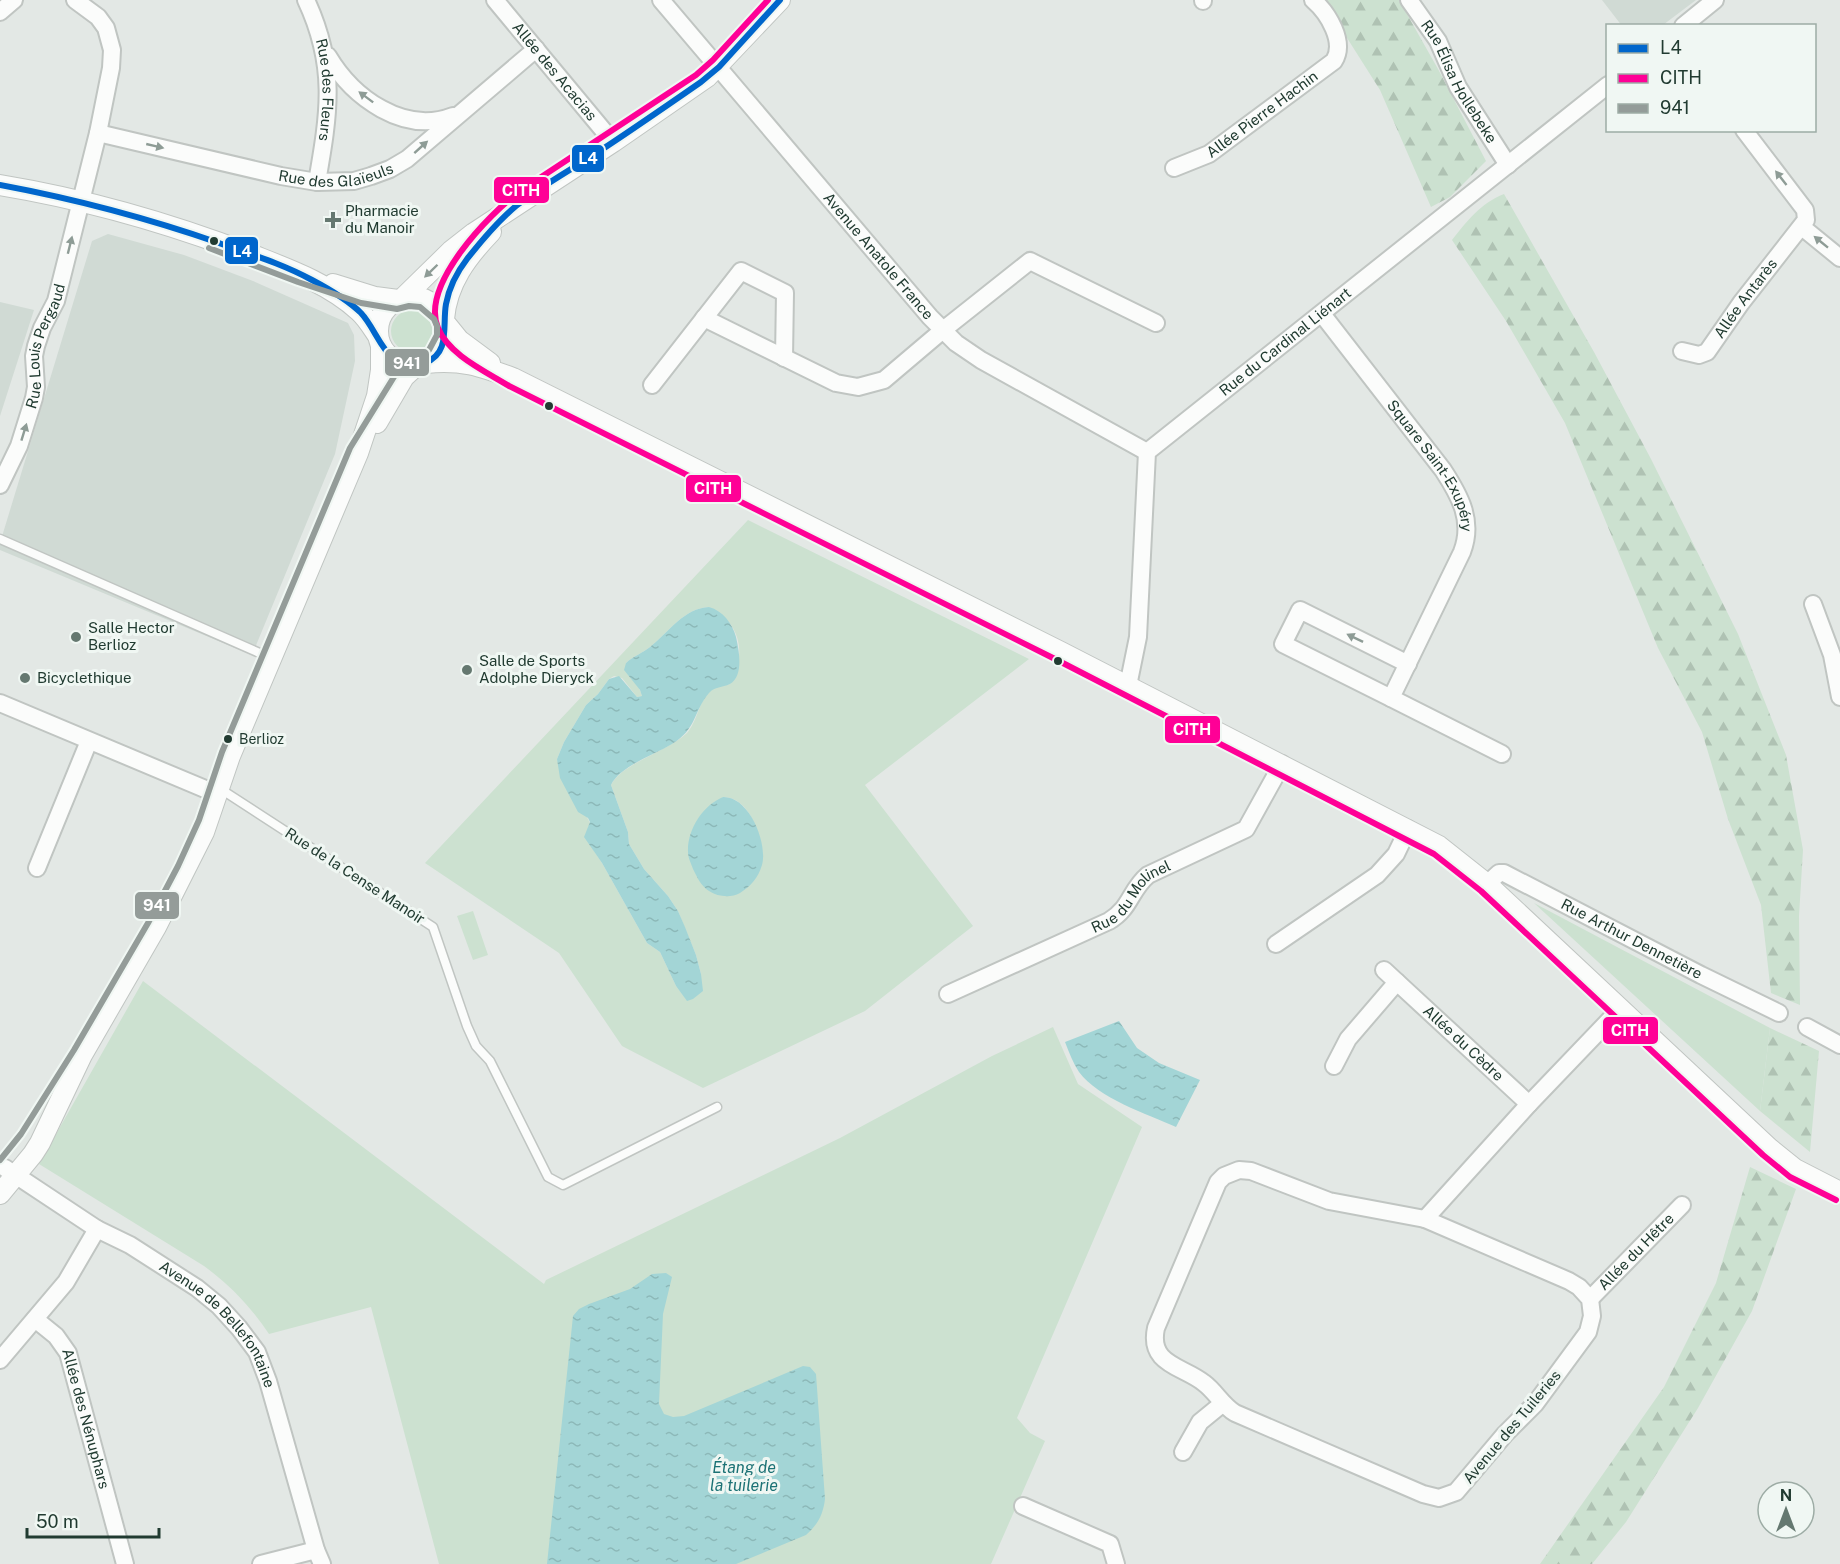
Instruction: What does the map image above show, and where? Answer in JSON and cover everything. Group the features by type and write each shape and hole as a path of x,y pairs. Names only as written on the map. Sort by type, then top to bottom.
{"street":[{"path":"0,12 14,0"},
{"name":"Rue Louis Pergaud","path":"0,485 18,451 34,398 36,346 42,328 54,307 98,133 111,69 112,50 106,28 98,17 75,0"},
{"name":"Rue des Fleurs","path":"306,0 314,18 327,67 328,100 325,136 317,182"},
{"name":"Allée des Acacias","path":"495,0 613,142"},
{"name":"Avenue Anatole France","path":"661,0 956,343 981,360 1147,452"},
{"path":"0,1194 5,1170 32,1134 82,1055 156,927 207,823 271,658 358,453 377,396 381,370 378,327 382,315 390,304 400,299 451,251 474,233 701,82 719,67 780,0"},
{"name":"Allée Pierre Hachin","path":"1174,168 1209,154 1331,65 1337,57 1339,48 1337,36 1322,10 1313,0"},
{"name":"Rue Élisa Hollebeke","path":"1409,0 1438,41 1458,87 1504,168"},
{"path":"1685,24 1715,0"},
{"path":"322,45 334,66 349,84 380,108 410,121 424,122 459,114"},
{"name":"Rue des Glaïeuls","path":"98,133 281,176 317,182 354,181 390,169 407,159 536,49"},
{"name":"Rue du Cardinal Liénart","path":"1147,452 1606,87"},
{"path":"1746,132 1805,210 1807,216 1802,227 1840,258"},
{"path":"0,185 81,202 182,230 301,274 364,294 400,299 418,297 428,300 440,310 445,322 469,348 513,378"},
{"path":"358,453 401,381 421,364 436,356 443,345 446,337 447,297 456,277 476,248 511,210"},
{"name":"Allée Antarès","path":"1682,351 1699,355 1707,352 1741,303 1802,227"},
{"path":"704,318 836,383 852,387 863,386 889,377 943,330 1030,261 1156,324"},
{"path":"652,385 741,271 785,293 784,358"},
{"path":"301,274 355,308 368,321 393,360 402,364 449,361 472,363 513,378 1282,764 1450,853 1487,884 1787,1163 1840,1192"},
{"name":"Square Saint-Exupéry","path":"1322,314 1443,470 1455,488 1467,520 1466,542 1462,552 1391,698"},
{"path":"1128,686 1139,626 1147,452"},
{"path":"1813,603 1832,655 1840,698"},
{"path":"1408,664 1300,610 1283,644 1502,754"},
{"path":"0,703 89,741 218,791"},
{"path":"37,868 89,741"},
{"name":"Rue du Molinel","path":"948,994 1109,921 1127,906 1141,881 1148,875 1246,829 1282,764"},
{"path":"1276,944 1377,875 1396,854 1408,829"},
{"name":"Rue Arthur Dennetière","path":"1487,884 1499,873 1504,873 1779,1013"},
{"name":"Allée du Cèdre","path":"1384,970 1529,1104"},
{"path":"1334,1066 1352,1034 1397,982"},
{"path":"1425,1218 1620,1009"},
{"path":"1807,1027 1840,1045"},
{"name":"Avenue de Bellefontaine","path":"5,1170 97,1229 130,1245 208,1296 228,1315 257,1352 268,1381 319,1557"},
{"name":"Avenue des Tuileries","path":"1234,1171 1251,1171 1329,1202 1425,1218 1569,1281 1579,1287 1590,1299 1591,1325 1583,1340 1535,1404 1504,1434 1463,1486 1456,1492 1439,1498 1423,1494 1235,1413 1222,1404 1204,1382 1165,1361 1157,1348 1155,1334 1221,1179 1234,1171"},
{"name":"Allée du Hêtre","path":"1590,1299 1682,1205"},
{"path":"0,1360 66,1282 97,1229"},
{"name":"Allée des Nénuphars","path":"35,1319 56,1336 68,1353 125,1564"},
{"path":"1183,1452 1200,1422 1222,1404"},
{"path":"1023,1506 1110,1544 1116,1564"},
{"path":"261,1564 319,1557"}],"lane":[{"path":"0,539 271,658"},
{"name":"Rue de la Cense Manoir","path":"218,791 379,890 433,927 476,1046 490,1061 548,1177 563,1185 717,1107"}],"shaded area":[{"path":"1602,0 1696,0 1664,24 1620,24"},
{"path":"108,234 184,255 253,281 348,323 354,335 355,361 335,454 252,655 0,550 0,543 92,241"},
{"path":"0,302 34,310 0,416"}],"green space":[{"path":"1323,0 1399,0 1486,161 1450,197 1431,207 1380,90"},
{"path":"1504,194 1594,352 1651,459 1738,634 1786,755 1803,850 1799,916 1800,1005 1771,993 1761,905 1728,819 1702,732 1658,648 1565,423 1506,321 1452,240 1481,208"},
{"path":"412,310 427,316 433,331 427,346 412,352 397,346 391,331 397,316"},
{"path":"748,520 1029,659 865,785 973,926 865,1011 703,1088 622,1046 559,953 425,863","holes":["709,607 729,622 738,640 738,662 730,684 717,687 708,693 687,733 625,770 611,785 628,832 629,844 644,869 678,911 696,955 701,974 687,1000 676,986 660,952 647,943 585,837 590,823 557,759 564,742 586,705 609,679 614,676 622,678 637,697 642,696 629,674 626,663 650,647 684,616 700,608","723,797 740,803 747,810 757,829 763,857 689,840 698,819"]},
{"path":"1534,903 1770,1028 1760,1111"},
{"path":"473,911 488,955 473,960 457,916"},
{"path":"143,981 544,1284 546,1280 840,1138 992,1056 1053,1027 1078,1084 1142,1127 1017,1418 1030,1433 1045,1441 991,1564 439,1564 371,1307 269,1334 240,1297 204,1266 39,1164"},
{"path":"1770,1028 1819,1051 1810,1152 1760,1111"},
{"path":"1750,1167 1796,1189 1752,1311 1698,1408 1626,1522 1592,1564 1540,1564 1664,1387 1716,1283"}],"water":[{"path":"709,607 723,615 734,632 739,655 737,675 730,684 716,688 709,693 690,726 680,738 622,772 611,785 628,832 629,844 644,869 678,911 696,955 703,991 687,1001 676,986 660,952 647,943 602,863 584,837 590,822 578,812 560,778 557,759 564,742 586,705 609,679 619,676 637,697 642,696 624,670 626,663 650,647 684,616 700,608"},
{"path":"723,797 741,804 748,812 759,834 763,856 762,865 754,881 740,893 729,896 716,895 704,887 693,869 688,852 690,835 698,819 709,806"},
{"path":"1119,1021 1137,1048 1159,1063 1200,1080 1176,1127 1138,1111 1098,1090 1087,1081 1075,1065 1065,1042"},
{"name":"Étang de la tuilerie","path":"666,1273 672,1277 663,1314 659,1404 664,1414 673,1417 684,1416 803,1366 810,1367 816,1374 825,1499 821,1515 806,1535 736,1564 547,1564 573,1316 579,1309 630,1289 652,1274"}],"transit line":[{"name":"CITH","path":"768,0 713,60 696,75 520,191 476,233 448,272 439,292 435,311 438,328 450,346 509,386 1057,660 1434,854 1481,891 1763,1155 1790,1177 1836,1200"},
{"name":"L4","path":"0,185 56,196 138,217 290,269 331,291 356,308 368,321 393,359 412,366 425,363 439,353 442,346 446,304 457,275 467,259 497,224 534,192 606,147 701,82 719,67 780,0"},
{"name":"941","path":"0,1160 21,1134 74,1050 148,923 178,866 199,820 222,752 350,448 397,372 412,358 429,350 437,335 434,319 420,307 409,306 397,309 361,303 209,248"}],"place":[{"name":"Pharmacie du Manoir","path":"333,220"},
{"name":"Salle Hector Berlioz","path":"76,637"},
{"name":"Salle de Sports Adolphe Dieryck","path":"467,670"},
{"name":"Bicyclethique","path":"25,678"},
{"name":"Berlioz","path":"228,739"}]}
